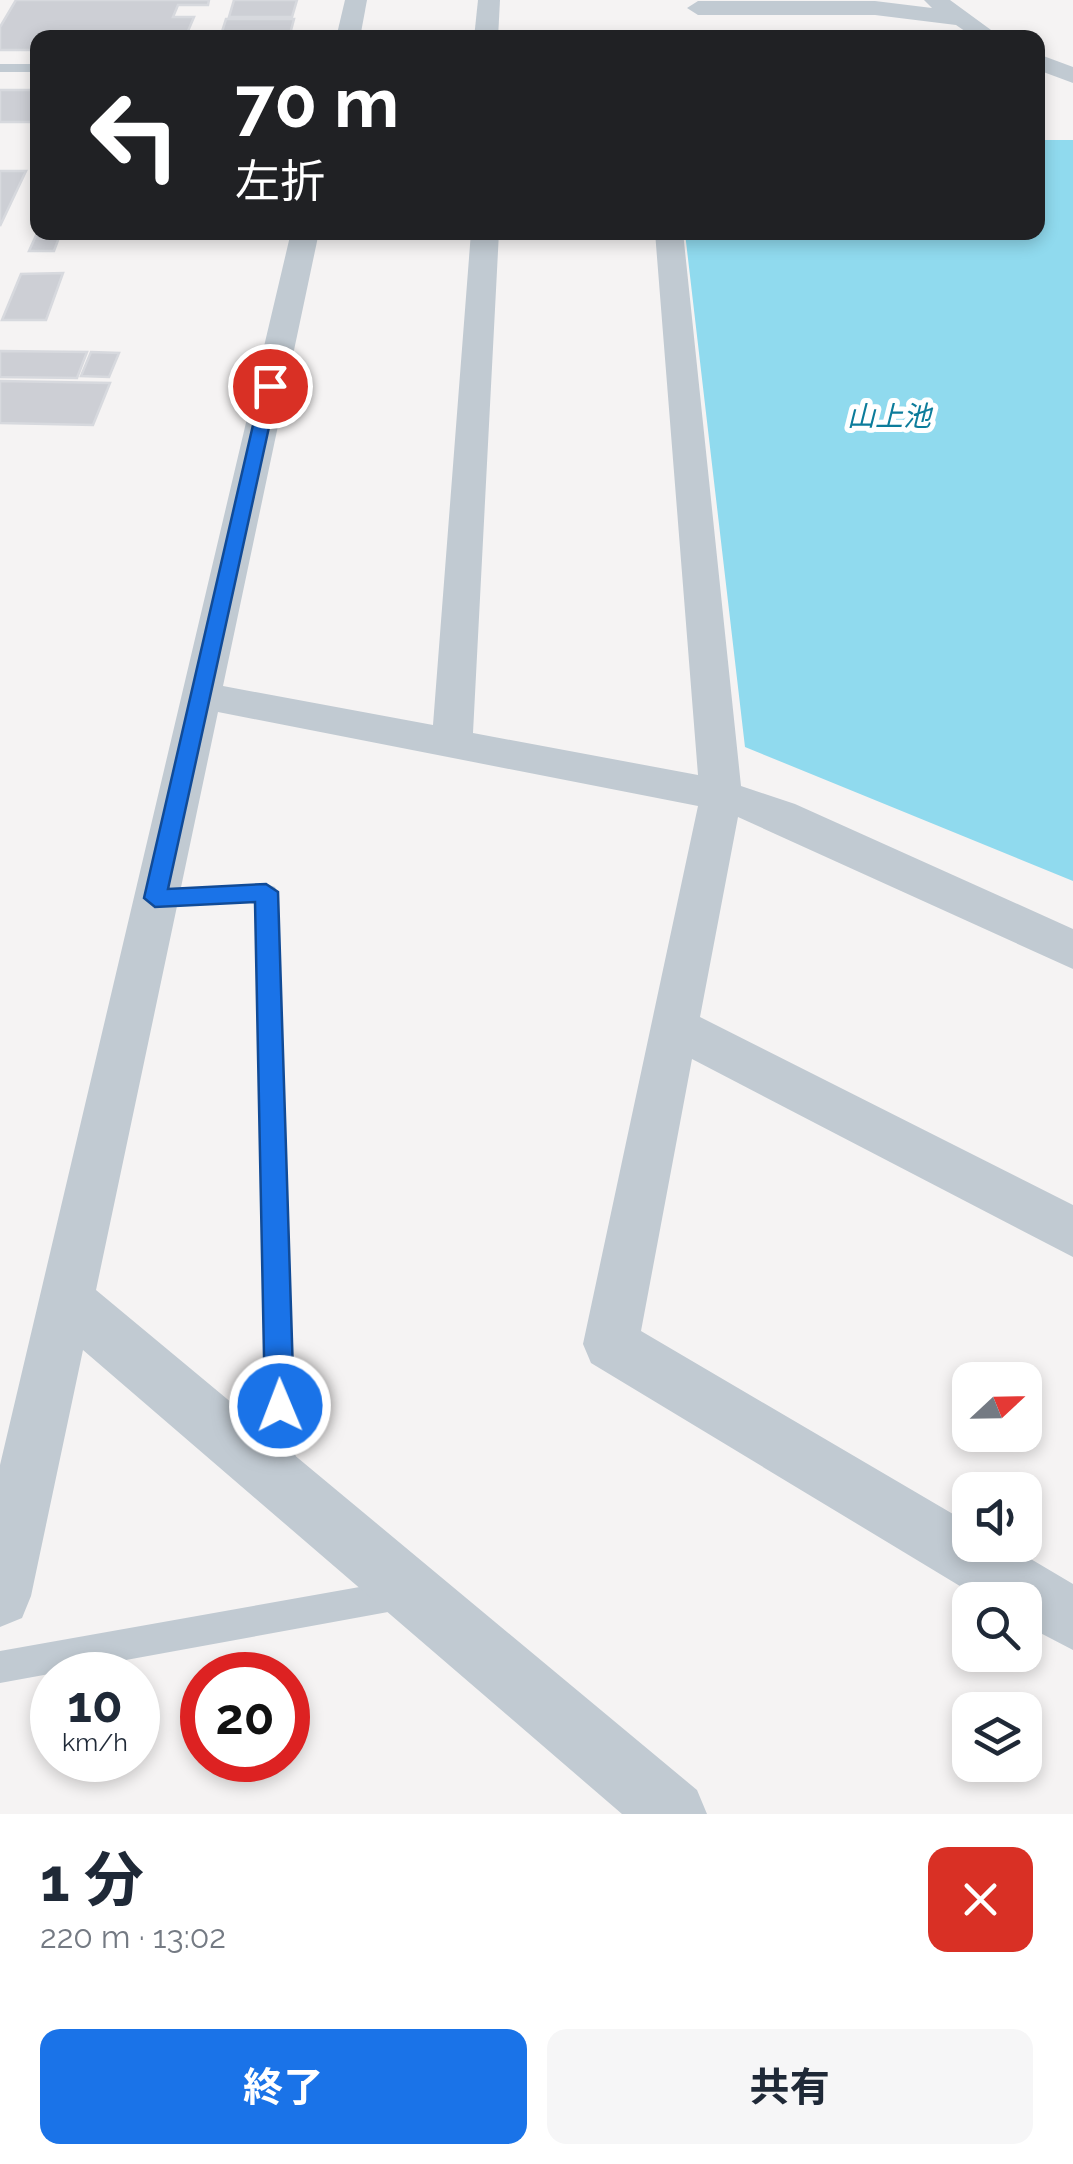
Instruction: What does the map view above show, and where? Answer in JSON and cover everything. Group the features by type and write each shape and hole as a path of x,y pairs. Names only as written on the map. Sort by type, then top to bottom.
{"street":[{"path":"350,30 356,0"},
{"path":"487,30 489,0"},
{"path":"936,0 977,30"},
{"path":"698,8 875,8 957,18"},
{"path":"807,8 813,30"},
{"path":"1045,65 1073,78"},
{"path":"1045,80 1073,78"},
{"path":"0,1596 303,240"},
{"path":"452,744 484,240"},
{"path":"670,240 722,796 611,1344 1073,1618"},
{"path":"199,694 722,796 780,815 1073,950"},
{"path":"674,1026 1073,1232"},
{"path":"67,1300 673,1814"}],"lane":[{"path":"0,68 30,68"},
{"path":"155,898 266,892 282,1484"},
{"path":"0,1667 408,1593"}],"water":[{"name":"山上池","path":"1045,140 1073,140 1073,881 745,747 686,240 1045,240"}],"building":[{"path":"16,0 209,0 208,5 178,5 173,17 194,17 188,30 30,30 30,50 0,50 0,27"},
{"path":"234,0 297,0 292,17 229,17"},
{"path":"226,19 294,19 291,30 223,30"},
{"path":"0,90 30,90 30,122 0,122"},
{"path":"0,171 26,171 0,226"},
{"path":"34,240 58,240 54,251 29,251"},
{"path":"63,273 46,320 2,320 21,274"},
{"path":"0,351 87,352 77,378 0,377"},
{"path":"91,352 119,353 109,377 81,376"},
{"path":"0,381 110,383 93,425 0,423"}],"route":[{"path":"270,386 155,898 266,892 280,1406"}]}
